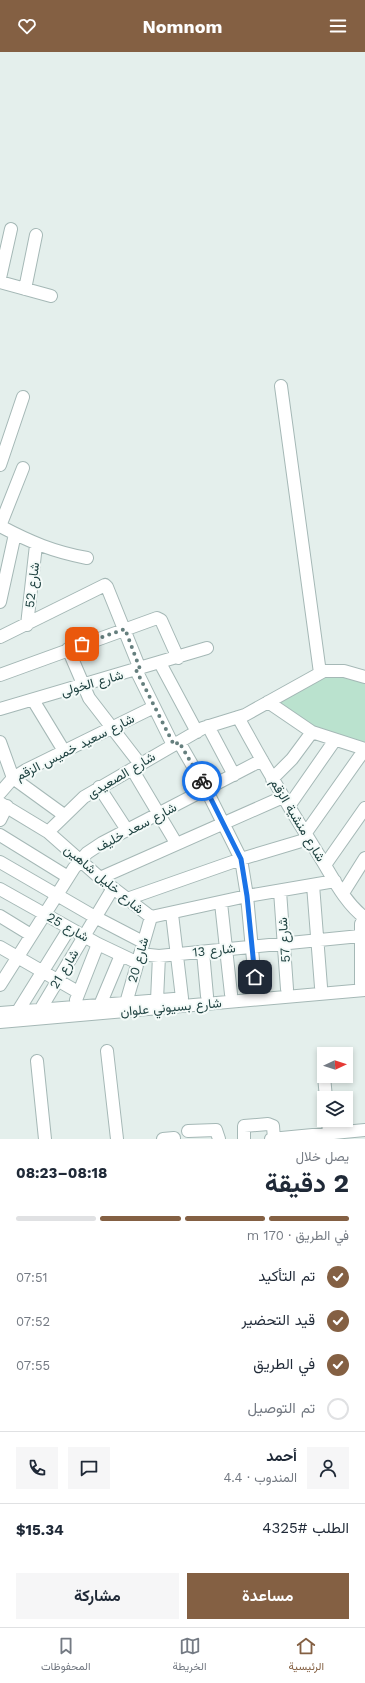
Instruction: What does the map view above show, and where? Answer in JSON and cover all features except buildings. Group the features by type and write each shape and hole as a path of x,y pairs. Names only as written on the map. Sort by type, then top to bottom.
{"street":[{"path":"0,278 11,229"},
{"path":"25,289 36,234"},
{"path":"0,282 51,296"},
{"path":"281,386 320,673 338,671 365,677"},
{"path":"0,465 23,397"},
{"path":"23,468 0,526 36,545 61,554 87,558"},
{"path":"0,602 15,534"},
{"name":"شارع 52","path":"27,625 36,545"},
{"path":"0,637 27,625 102,586 107,587 125,629 138,670 154,707 206,789 241,859 247,896 256,992"},
{"path":"0,675 68,649 155,619 160,619 178,658"},
{"name":"شارع الخولى","path":"0,709 138,670 207,648"},
{"path":"68,649 83,686 96,708 111,727 136,766 159,814 176,844"},
{"path":"160,663 197,732"},
{"name":"شارع الصعيدى","path":"48,832 84,797 136,766 208,726 238,717 320,673"},
{"path":"33,700 64,751"},
{"path":"127,899 307,837 365,749 312,732 268,702"},
{"name":"شارع سعيد خميس الزقم","path":"0,793 13,778 26,770 154,707"},
{"name":"شارع منشية الزقم","path":"238,717 272,779 307,837 343,893 365,917"},
{"path":"208,726 234,775"},
{"path":"272,779 295,756 312,732"},
{"path":"100,878 224,823 286,802 335,740"},
{"path":"0,745 13,778 64,815"},
{"name":"شارع سعد خليف","path":"0,985 31,934 79,861 102,843 262,760"},
{"path":"99,788 127,830"},
{"path":"0,820 3,805"},
{"name":"شارع خليل شاهين","path":"3,805 48,832 79,861 151,917 172,914 247,896 335,881"},
{"path":"325,865 365,808"},
{"path":"0,835 68,877"},
{"path":"343,893 365,858"},
{"path":"0,862 95,917 144,942"},
{"path":"313,885 321,987"},
{"name":"شارع 21","path":"40,1010 113,888"},
{"name":"شارع 25","path":"0,889 69,929 121,956 139,958"},
{"name":"شارع 57","path":"280,891 287,989"},
{"path":"221,902 231,994"},
{"path":"172,914 178,954 182,998"},
{"path":"0,916 31,934"},
{"name":"شارع 20","path":"126,1003 151,917"},
{"path":"364,986 360,936 361,924 365,917"},
{"path":"18,1011 69,929"},
{"name":"شارع 13","path":"139,958 360,936"},
{"path":"74,1007 78,992 98,944"},
{"path":"0,947 78,992"},
{"path":"203,952 207,996"},
{"path":"100,1005 121,956"},
{"path":"157,1000 159,956"},
{"name":"شارع بسيوني علوان","path":"0,1013 287,989 364,986"},
{"name":"شارع بسيوني علوان","path":"0,1022 364,986"},
{"path":"107,1051 117,1139"},
{"path":"37,1061 45,1139"},
{"path":"244,1139 244,1126 268,1124 272,1126 274,1139"},
{"path":"188,1131 216,1130 219,1139"},
{"path":"271,1139 332,1135 365,1130"}],"green space":[{"path":"329,674 365,682 365,743 313,728 274,704"}],"way so far":[{"path":"82,644 125,629 140,669 136,670 154,707 174,745 179,742 202,781"}],"route":[{"path":"202,781 241,859 247,896 255,977"}]}
